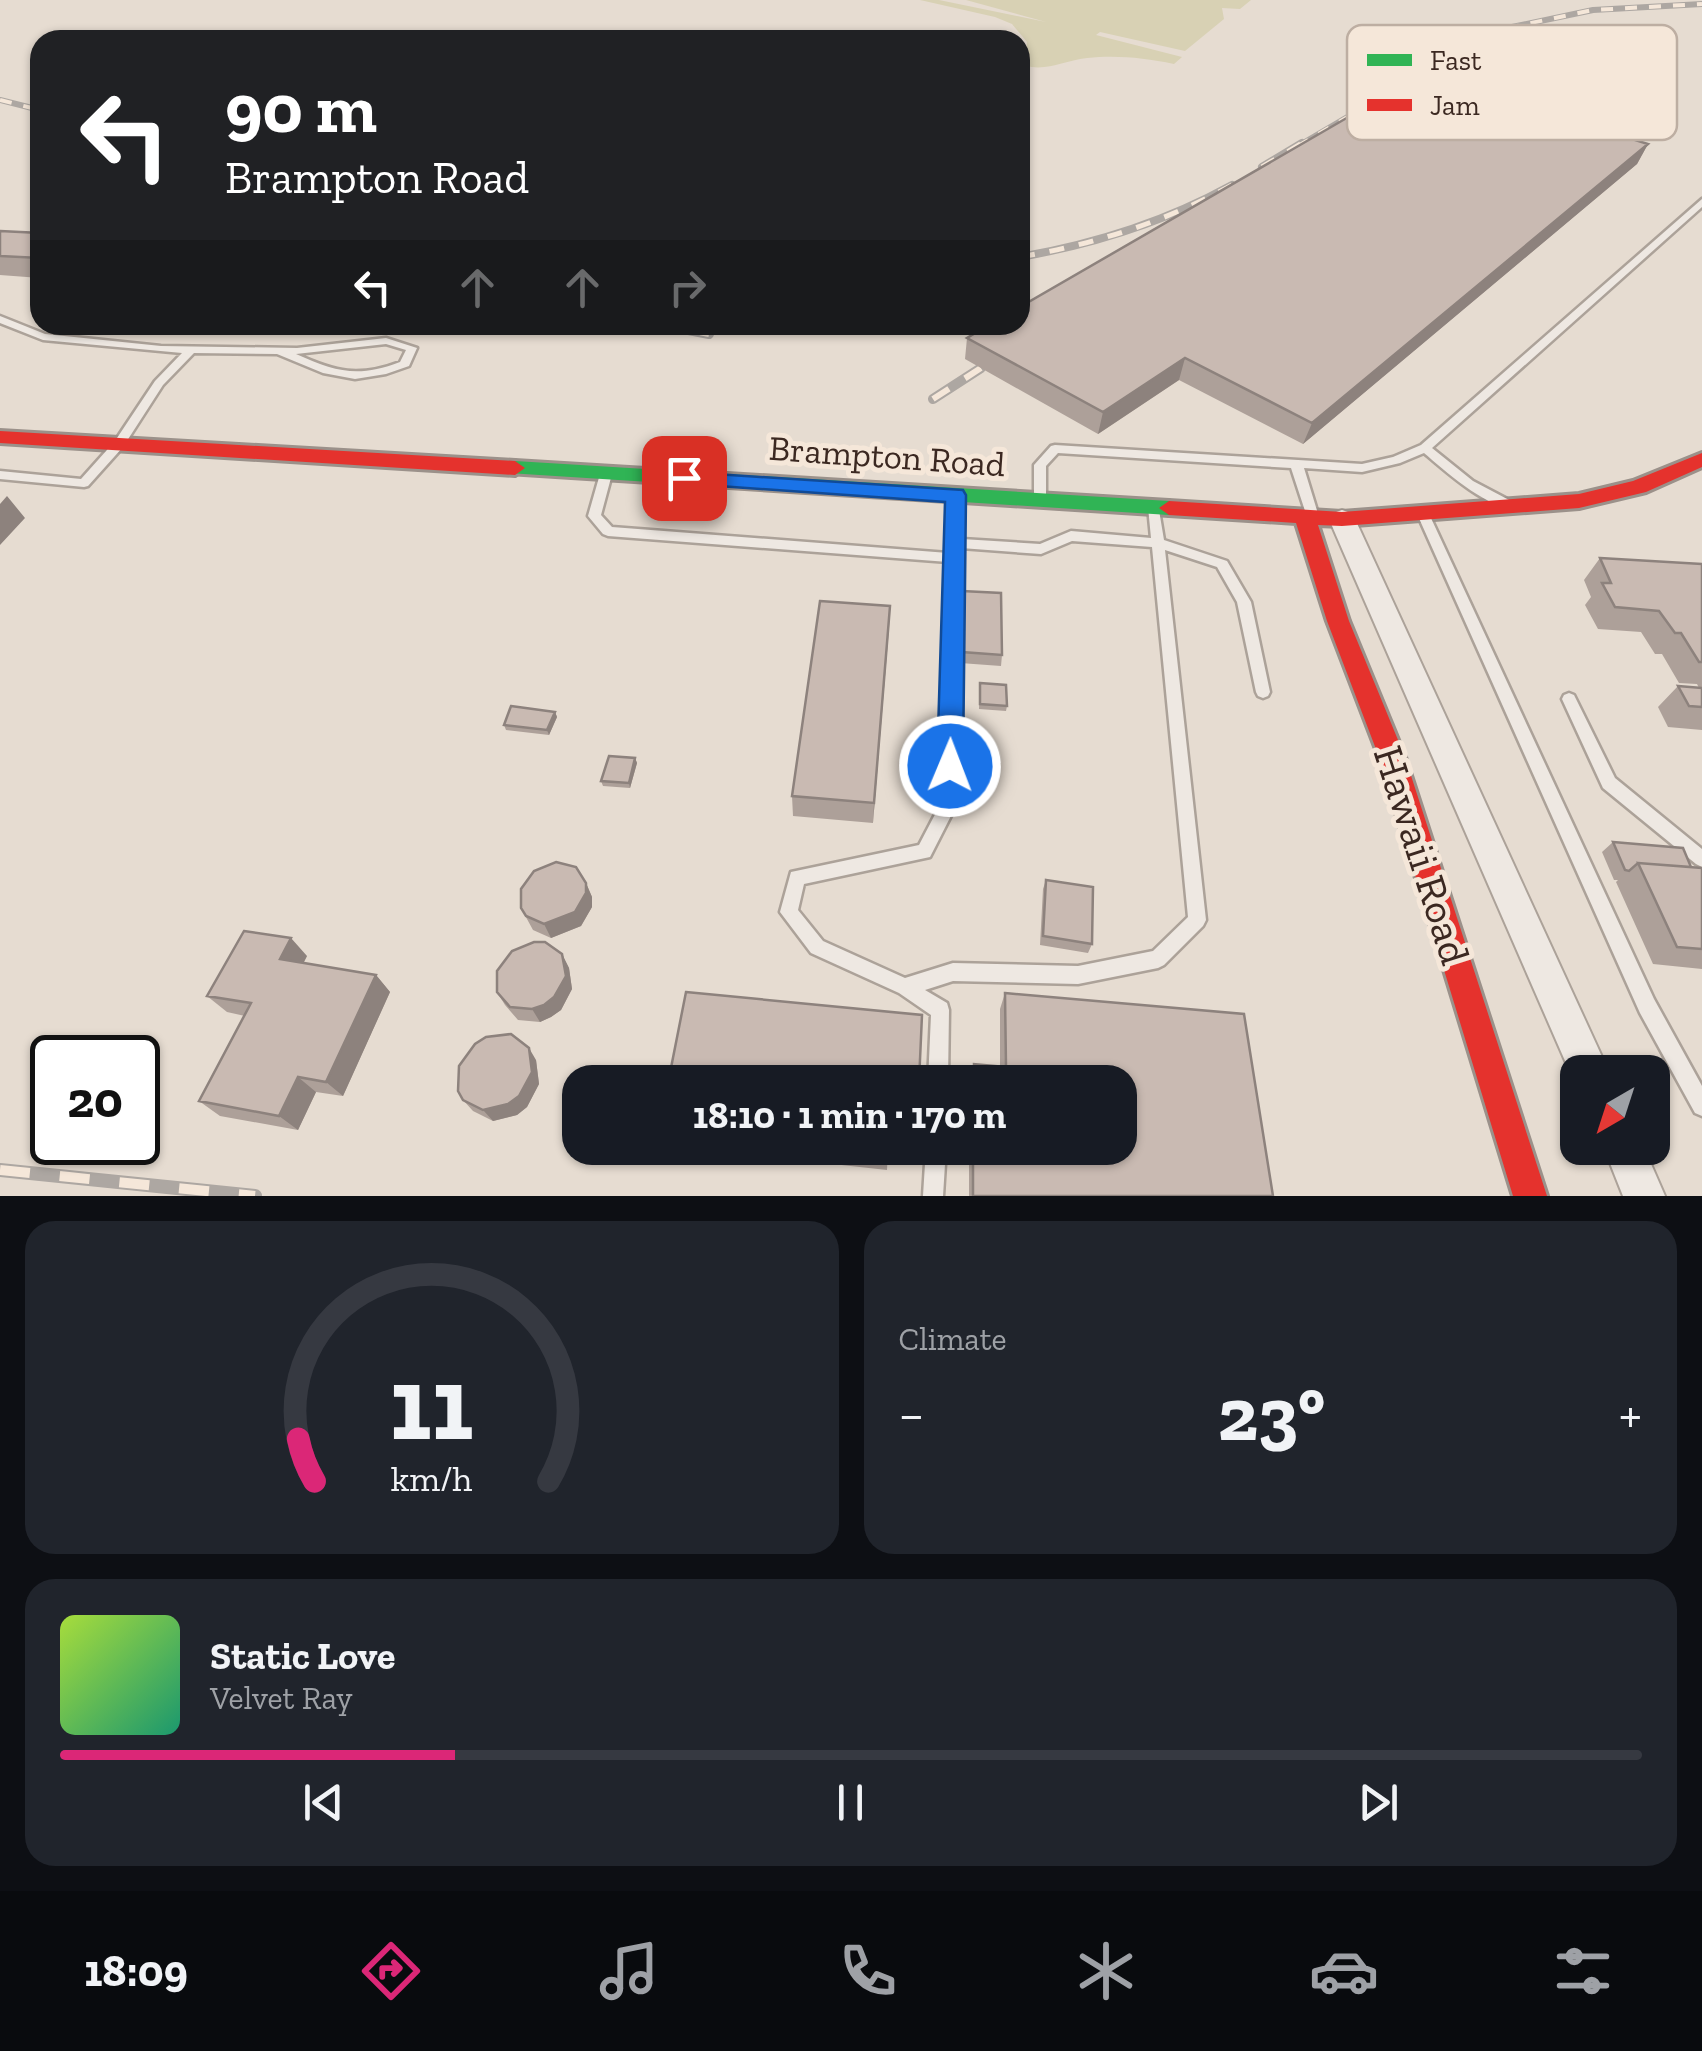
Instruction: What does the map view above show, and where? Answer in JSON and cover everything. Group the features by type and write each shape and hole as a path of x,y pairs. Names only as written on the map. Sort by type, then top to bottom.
{"street":[{"name":"Brampton Road","path":"0,436 1320,518 1424,516 1578,500 1639,487 1702,459"},
{"name":"Hawaii Road","path":"1320,518 1582,1055"},
{"name":"Hawaii Road","path":"1320,518 1338,621 1392,757 1530,1196"},
{"path":"1631,1165 1644,1196"}],"lane":[{"path":"1040,500 1040,465 1055,449 1362,468 1425,448 1702,202"},
{"path":"0,318 30,331"},
{"path":"38,335 192,349 279,351 386,341 412,348 405,364 373,378 332,372 279,351"},
{"path":"0,475 84,483 120,444 159,383 192,349"},
{"path":"1425,448 1469,484 1512,507"},
{"path":"1296,464 1320,518"},
{"path":"606,474 594,516 608,532 955,550 1041,549 1071,536 1159,543 1222,564 1244,602 1263,692"},
{"path":"938,1065 940,1010 905,987 817,948 789,912 798,878 924,852 949,804 956,495"},
{"path":"905,987 953,972 1078,975 1158,959 1197,920 1154,508"},
{"path":"1424,516 1648,1006 1702,1106"},
{"path":"1569,699 1609,783 1702,860"},
{"path":"933,1196 935,1165"}],"shaded area":[{"path":"920,0 939,0 1046,22 966,0 1251,0 1240,9 1222,8 1224,19 1185,51 1100,32 1096,35 1182,57 1174,64 1109,57 1030,66 1030,30 1017,30 995,17"}],"building":[{"path":"1347,118 1347,140 1635,140 1648,144 1312,423 1185,358 1103,412 967,338 1030,335 1030,301"},
{"path":"0,231 30,232 30,258 0,256"},
{"path":"1600,558 1702,564 1702,662 1659,611 1615,607 1602,583 1611,583"},
{"path":"962,591 1001,593 1002,655 962,652"},
{"path":"820,601 890,606 874,803 792,796"},
{"path":"980,683 1006,685 1007,706 980,704"},
{"path":"1678,686 1702,688 1702,707 1689,706"},
{"path":"511,706 555,712 547,730 504,725"},
{"path":"609,756 635,758 629,783 601,781"},
{"path":"1613,842 1683,848 1691,867 1638,863 1625,870"},
{"path":"556,862 576,867 586,883 586,893 575,912 544,924 526,916 521,908 521,889 534,871"},
{"path":"1638,863 1702,868 1702,949 1677,947"},
{"path":"1046,880 1093,887 1092,944 1043,936"},
{"path":"244,931 291,938 280,959 376,975 326,1082 298,1077 279,1116 199,1101 251,1003 207,996"},
{"path":"545,942 562,954 566,976 554,997 544,1005 532,1009 510,1007 497,992 497,971 512,951"},
{"path":"686,992 922,1015 920,1065 672,1065"},
{"path":"1005,993 1244,1014 1273,1196 973,1196 973,1165 1137,1165 1137,1065 1006,1065"},
{"path":"511,1034 529,1048 532,1072 519,1096 508,1104 483,1110 463,1100 458,1091 459,1066 475,1044 486,1037"}],"railway":[{"path":"1522,25 1593,10 1702,4"},
{"path":"0,100 30,108"},
{"path":"1298,146 1347,117"},
{"path":"1262,167 1302,143"},
{"path":"1030,255 1129,230 1232,185"},
{"path":"933,399 981,368"},
{"path":"0,1170 255,1196"}],"traffic: fast":[{"path":"515,468 1169,508"}],"traffic: jam":[{"path":"0,437 515,468"},
{"path":"1169,508 1342,519 1579,501 1639,487 1702,459"},
{"path":"1305,517 1338,621 1392,757 1530,1196"}],"route":[{"path":"684,478 956,495 950,766"}]}
